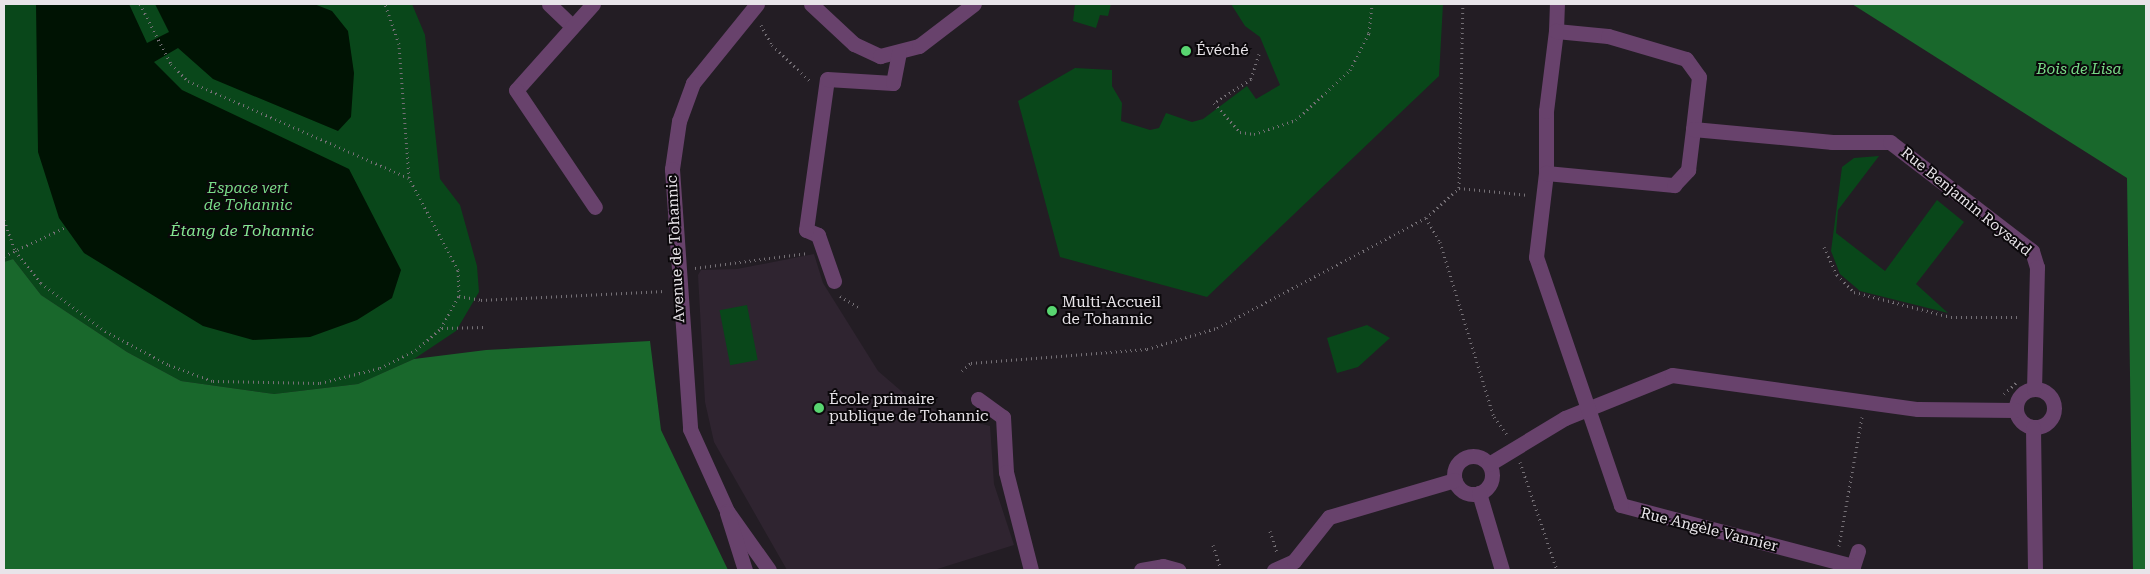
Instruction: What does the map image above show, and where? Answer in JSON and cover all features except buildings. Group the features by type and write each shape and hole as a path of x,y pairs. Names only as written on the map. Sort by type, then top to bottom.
{"street":[{"path":"549,4 572,26"},
{"path":"592,4 516,90 595,206"},
{"name":"Avenue de Tohannic","path":"756,4 694,83 679,121 672,169 686,409 698,456 727,512 769,570"},
{"path":"811,4 866,52 880,56 899,53 919,46 974,4"},
{"path":"1557,4 1556,31 1546,110 1546,173 1536,257 1588,408"},
{"path":"1546,173 1674,185 1688,170 1699,77 1686,60 1608,36 1556,31"},
{"path":"834,286 818,235 806,230 827,79 893,83 899,53"},
{"name":"Rue Benjamin Roysard","path":"1693,129 1832,142 1890,142 2032,251 2029,318 2034,389"},
{"path":"1489,464 1516,447 1588,408 1672,375 1918,409 2015,410"},
{"path":"2034,389 2050,397 2054,409 2045,425 2032,428 2021,422 2015,410 2022,393 2034,389"},
{"path":"978,399 1003,417 1006,472 1031,570"},
{"name":"Rue Angèle Vannier","path":"1588,408 1621,504 1853,566 1858,551"},
{"path":"2032,428 2035,570"},
{"path":"1468,457 1480,457 1489,464 1491,481 1479,493 1467,493 1455,480 1458,463 1468,457"},
{"path":"1274,570 1294,561 1329,517 1455,480"},
{"path":"1479,493 1502,570"},
{"name":"Avenue de Tohannic","path":"727,512 745,570"},
{"path":"1141,570 1162,566 1178,570"}],"path":[{"path":"140,4 171,64 188,81 215,97 409,178"},
{"path":"4,220 15,251 41,283 105,331 169,364 213,381 320,383 380,368 416,350 441,328 459,296 458,270 409,178 399,44 385,4"},
{"path":"1260,54 1252,78 1214,103 1240,132 1254,134 1296,120 1350,70 1369,33 1372,4"},
{"path":"962,371 971,363 1147,349 1217,328 1426,218 1459,188 1463,4"},
{"path":"761,25 772,45 825,95"},
{"path":"1459,188 1543,197"},
{"path":"1426,218 1440,242 1494,417 1516,447 1557,570"},
{"path":"4,256 66,227"},
{"path":"1824,247 1837,275 1854,292 1951,317 2029,318"},
{"path":"695,268 816,252"},
{"path":"834,286 860,308"},
{"path":"459,296 481,300 665,291"},
{"path":"2022,308 2029,318"},
{"path":"2022,326 2029,318"},
{"path":"441,328 485,327"},
{"path":"1999,410 2001,397 2023,370"},
{"path":"1835,561 1864,401"},
{"path":"1213,545 1221,570"}],"shaded area":[{"name":"École primaire publique de Tohannic","path":"814,254 823,283 878,371 907,396 945,415 990,426 994,484 1014,545 934,570 787,570 714,442 705,402 698,275 701,270 737,269"}],"green space":[{"name":"Espace vert de Tohannic","path":"4,4 412,4 425,35 440,179 460,205 477,266 479,292 456,331 414,359 358,384 274,394 181,381 127,352 41,295 13,259 4,262"},
{"path":"1075,4 1111,4 1108,16 1100,15 1096,28 1073,21"},
{"path":"1231,4 1443,4 1439,76 1207,297 1060,257 1018,101 1075,68 1112,70 1112,86 1122,103 1121,121 1150,130 1159,128 1166,113 1192,122 1203,119 1247,86 1256,99 1280,85 1260,37 1245,26"},
{"name":"Bois de Lisa","path":"1852,4 2146,4 2146,570 2133,570 2127,178"},
{"path":"1879,156 1838,210 1836,233 1885,271 1937,200 1964,222 1916,284 1948,313 1860,291 1840,274 1831,251 1842,167 1854,158"},
{"path":"13,259 41,295 127,352 181,381 274,394 358,384 414,359 486,350 650,341 661,430 728,570 4,570 4,262"},
{"path":"747,305 758,360 730,365 720,310"},
{"path":"1367,325 1390,338 1358,367 1337,373 1327,338"}],"water":[{"name":"Étang de Tohannic","path":"36,4 129,4 147,43 169,32 155,4 314,4 332,11 348,31 354,73 351,117 338,131 213,79 178,48 154,62 182,90 349,169 401,270 392,298 357,320 310,337 253,340 203,326 84,253 59,218 38,152"}],"place":[{"name":"Évéché","path":"1186,51"},
{"name":"Multi-Accueil de Tohannic","path":"1052,311"},
{"name":"École primaire publique de Tohannic","path":"819,408"}]}
